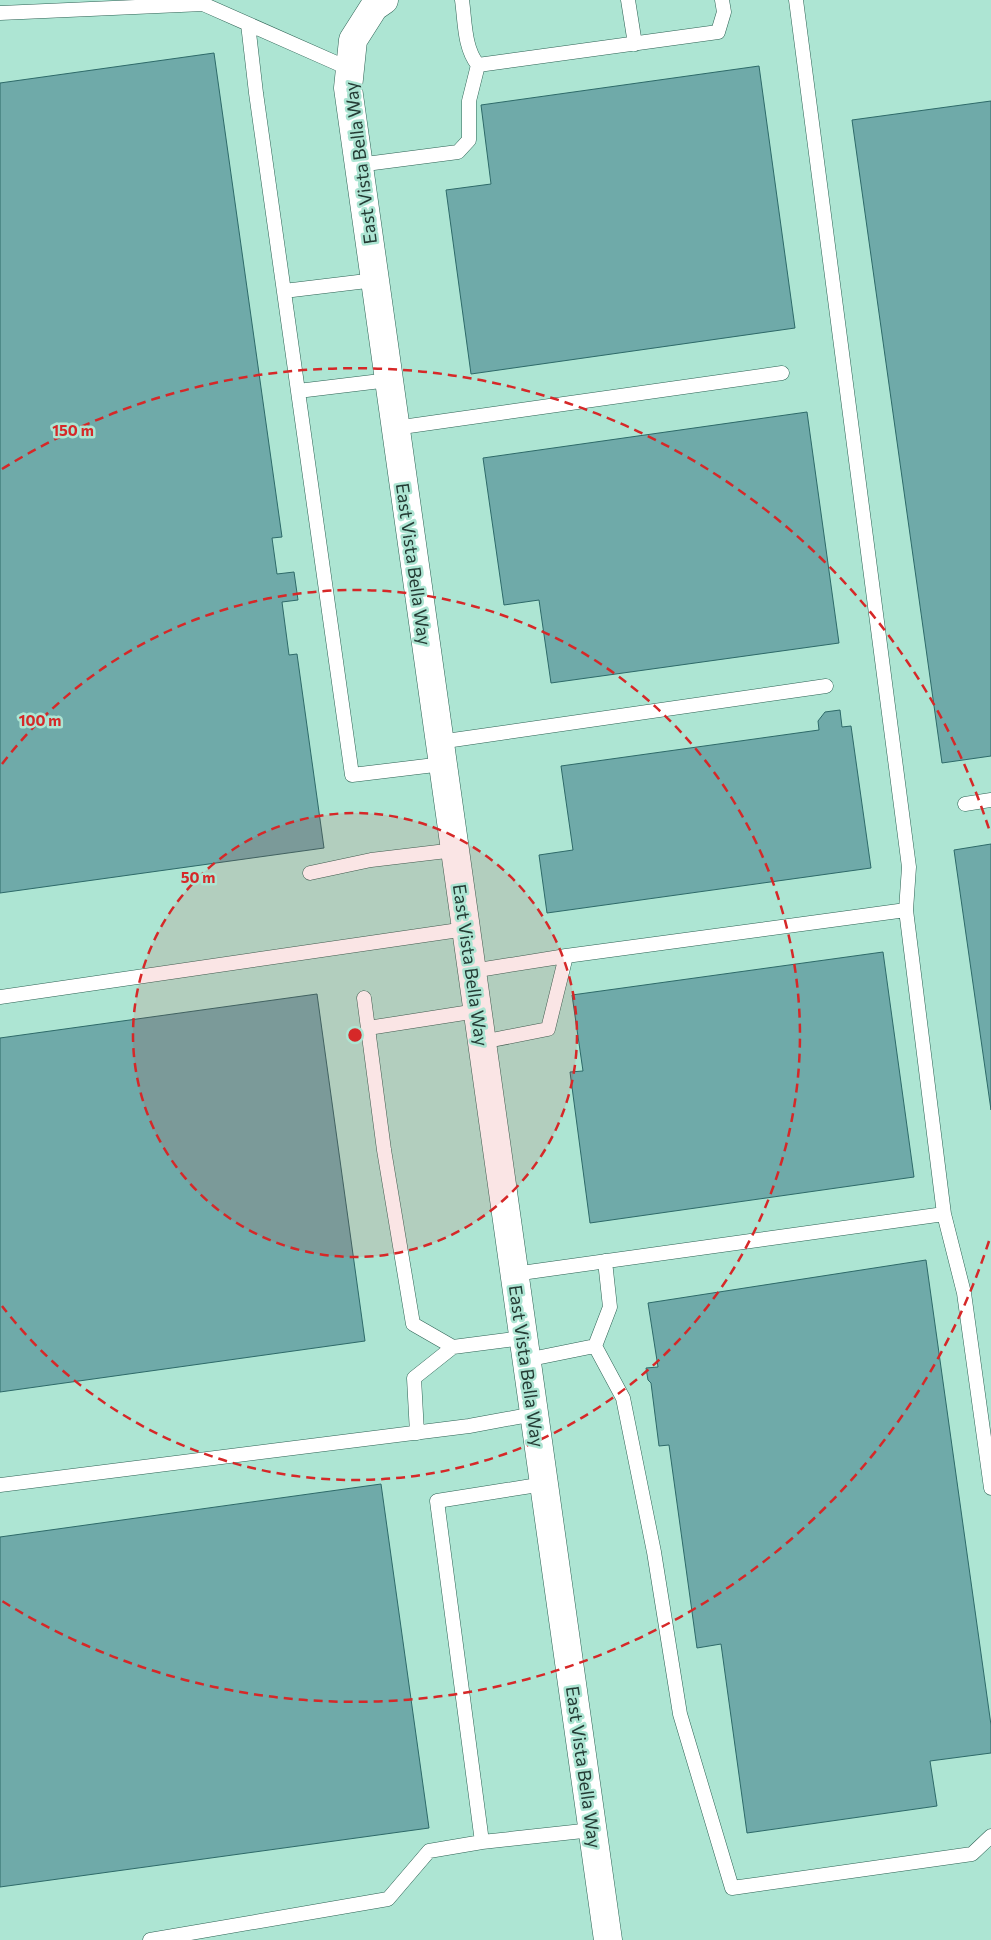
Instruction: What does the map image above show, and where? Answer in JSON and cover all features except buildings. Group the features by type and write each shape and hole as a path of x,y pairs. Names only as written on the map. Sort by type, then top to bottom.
{"street":[{"name":"East Vista Bella Way","path":"373,2 353,40 348,88 608,1940"}],"lane":[{"path":"462,0 472,58 478,65"},
{"path":"628,0 635,44"},
{"path":"478,65 718,32 724,12 722,0"},
{"path":"796,0 909,867 906,910 944,1214 964,1293 991,1488"},
{"path":"0,14 203,4 350,69"},
{"path":"248,24 352,775 441,753 826,686"},
{"path":"358,165 458,152 469,140 470,101 478,65"},
{"path":"284,292 375,280"},
{"path":"395,428 782,373"},
{"path":"298,391 389,380"},
{"path":"965,804 991,800"},
{"path":"310,873 371,860 455,850"},
{"path":"472,971 566,956 906,910"},
{"path":"0,996 466,929"},
{"path":"482,1042 548,1029 566,956"},
{"path":"364,998 384,1150 413,1324 453,1347 525,1349 595,1346"},
{"path":"368,1028 477,1010"},
{"path":"514,1274 944,1214"},
{"path":"604,1261 610,1307 595,1346 623,1398 654,1552 680,1714 732,1888 972,1854 991,1836"},
{"path":"417,1433 414,1378 453,1347"},
{"path":"0,1485 417,1433 534,1414"},
{"path":"482,1842 437,1502 544,1484"},
{"path":"150,1940 388,1899 430,1851 482,1842 592,1830"}]}
